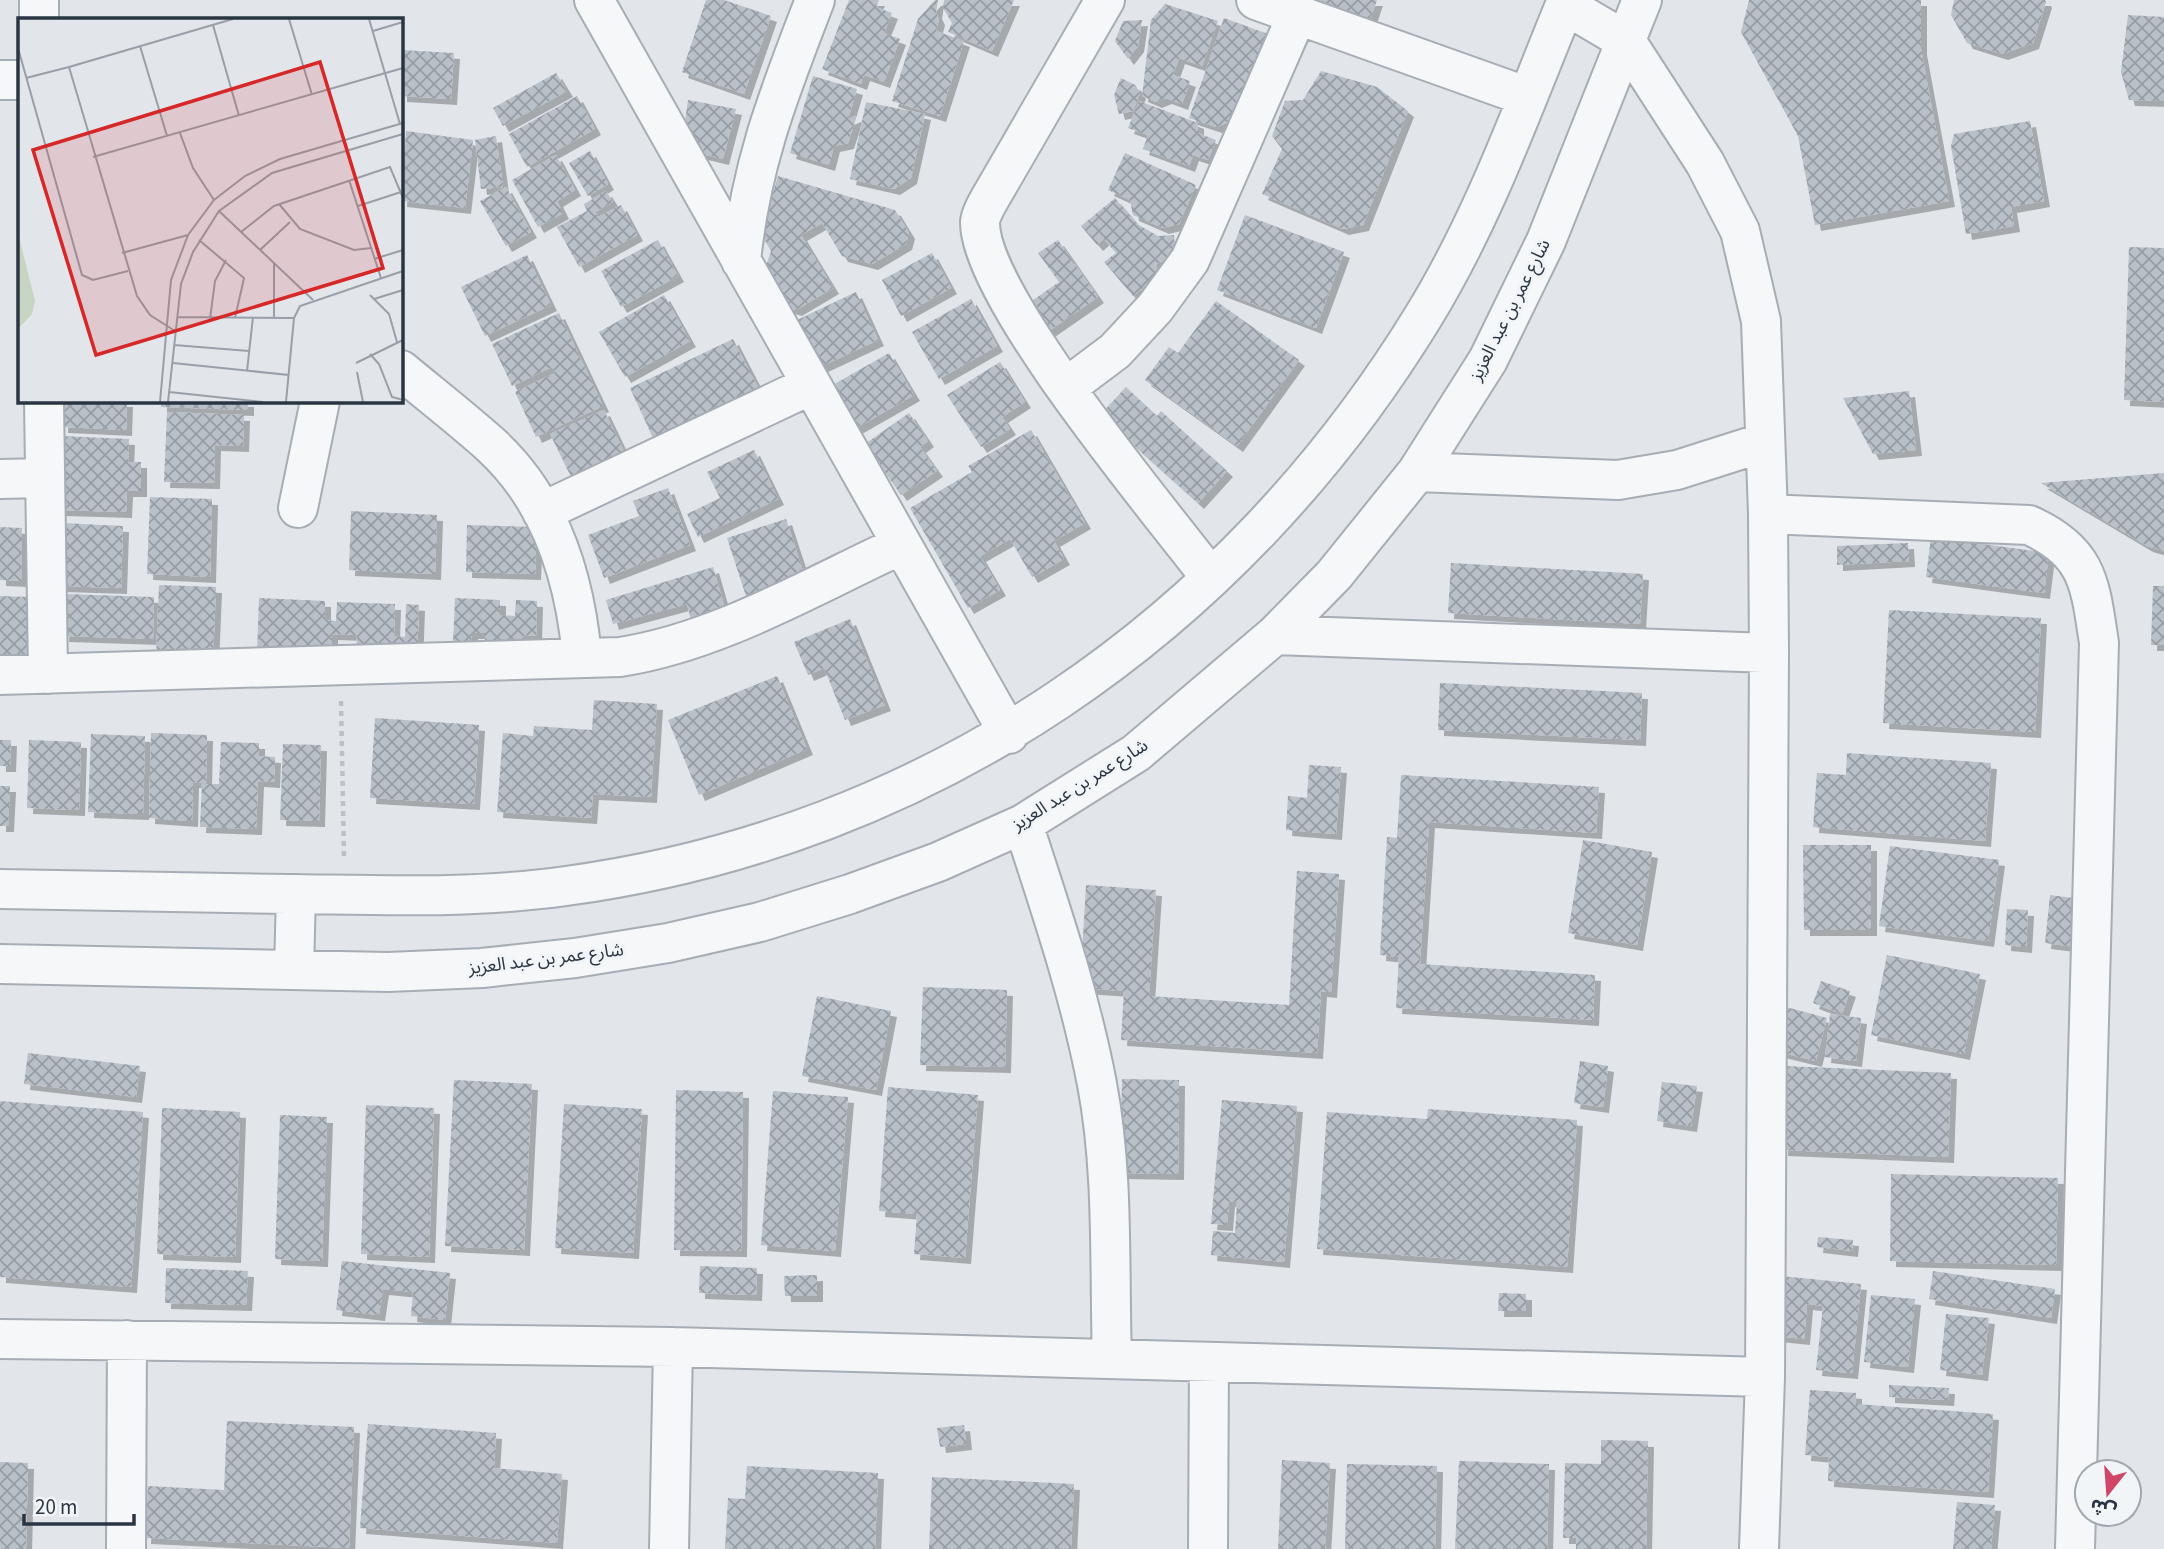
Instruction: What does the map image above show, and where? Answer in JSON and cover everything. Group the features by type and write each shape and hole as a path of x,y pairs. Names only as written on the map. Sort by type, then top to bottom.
{"street":[{"path":"39,0 39,18"},
{"path":"594,0 1009,734"},
{"path":"741,261 746,214 758,156 815,0"},
{"path":"1105,0 980,221 997,278 1013,309 1067,387 1211,578"},
{"path":"1256,0 1528,97"},
{"name":"شارع عمر بن عبد العزيز","path":"0,964 388,972 482,968 575,958 668,943 760,922 850,894 938,862 1023,824 1136,753 1275,635 1334,575 1417,472 1488,360 1546,241 1642,0"},
{"path":"0,889 345,896 477,895 567,886 656,870 744,848 830,819 914,784 1009,734 1096,676 1211,578 1278,511 1356,417 1424,315 1482,207 1566,2 1626,41 1705,163 1740,231 1761,321 1768,514 1769,653 1765,1377 1759,1549"},
{"path":"1067,387 1115,351 1155,308 1190,260 1298,13"},
{"path":"0,80 18,80"},
{"path":"402,371 493,446 520,477 542,512 564,559 578,609 582,657"},
{"path":"542,512 811,385"},
{"path":"44,402 48,674"},
{"path":"298,508 320,402"},
{"path":"1417,472 1618,480 1677,470 1765,442"},
{"path":"0,479 45,478"},
{"path":"1768,514 2029,525 2054,536 2074,554 2090,583 2099,643 2075,1549"},
{"path":"0,675 620,657 663,650 705,635 901,545"},
{"path":"1275,635 1769,653"},
{"path":"1023,824 1073,978 1097,1086 1107,1180 1112,1359"},
{"path":"294,970 296,894"},
{"path":"0,1339 673,1347 1765,1377"},
{"path":"126,1549 127,1340"},
{"path":"669,1549 673,1347"},
{"path":"1208,1549 1209,1362"}],"path":[{"path":"340,664 345,896"}],"building":[{"path":"706,0 724,0 771,16 744,94 682,72"},
{"path":"849,0 879,0 876,7 892,13 884,33 900,39 884,82 864,75 861,84 822,69"},
{"path":"938,0 936,13 939,19 936,31 964,41 940,116 892,101 918,19"},
{"path":"944,0 1014,0 992,51 948,32 952,23 943,8"},
{"path":"1288,0 1377,0 1370,20"},
{"path":"1749,0 1921,0 1921,49 1949,201 1815,225 1798,136 1741,32"},
{"path":"1954,0 2046,2 2033,43 2002,54 1967,43 1951,15"},
{"path":"1165,4 1218,21 1202,66 1179,58 1173,75 1190,81 1182,104 1166,98 1156,102 1142,96 1151,20"},
{"path":"2128,15 2164,17 2164,101 2129,100 2121,72"},
{"path":"1224,18 1279,38 1256,105 1238,98 1229,122 1216,127 1189,118"},
{"path":"1142,20 1138,46 1128,59 1115,41 1123,21"},
{"path":"402,50 454,53 451,99 402,96"},
{"path":"1321,71 1377,87 1408,111 1363,225 1343,229 1262,194 1282,149 1272,136 1285,101 1303,100"},
{"path":"556,73 567,91 503,126 493,108"},
{"path":"813,76 857,89 848,119 857,115 848,143 834,146 829,165 790,153"},
{"path":"1121,78 1135,85 1140,93 1133,111 1119,114 1114,95"},
{"path":"577,96 595,129 527,167 509,134"},
{"path":"688,100 736,109 723,159 681,149"},
{"path":"1139,101 1198,123 1198,133 1216,140 1208,160 1193,155 1189,166 1143,149 1148,135 1128,128"},
{"path":"866,102 925,114 911,178 894,189 850,179"},
{"path":"2030,121 2044,201 2011,207 2014,226 1966,234 1951,146 1954,134"},
{"path":"406,131 473,140 465,208 402,201"},
{"path":"496,136 503,187 481,189 475,140"},
{"path":"590,151 608,184 588,196 569,163"},
{"path":"1125,153 1196,185 1179,224 1163,228 1133,215 1130,200 1108,190"},
{"path":"556,155 575,190 557,201 563,213 538,227 512,180"},
{"path":"778,176 895,210 909,233 906,244 872,264 842,256 822,223 801,235 833,288 796,310 782,306 763,275 771,251 749,214 770,202"},
{"path":"506,187 531,232 506,246 480,201"},
{"path":"606,191 613,202 595,212 598,217 621,205 637,235 579,267 557,227 587,211 584,204"},
{"path":"1115,198 1137,224 1158,236 1174,235 1175,255 1157,264 1156,277 1133,296 1104,262 1116,253 1104,239 1097,245 1081,226"},
{"path":"1245,215 1344,252 1316,328 1217,290"},
{"path":"658,240 678,276 621,307 601,271"},
{"path":"1058,240 1098,297 1046,333 1026,305 1059,282 1038,253"},
{"path":"2129,247 2164,248 2164,402 2124,400"},
{"path":"932,253 951,288 901,316 882,280"},
{"path":"527,255 551,305 485,336 461,287"},
{"path":"856,292 878,340 820,367 797,320"},
{"path":"664,295 690,341 625,377 599,332"},
{"path":"971,299 997,346 939,379 912,332"},
{"path":"1216,301 1299,360 1237,446 1145,380 1169,347 1178,353"},
{"path":"559,313 603,406 536,437 515,392 555,373 552,367 512,386 492,344"},
{"path":"733,339 765,401 659,451 630,388"},
{"path":"889,353 914,395 856,428 831,386"},
{"path":"1000,362 1025,402 1002,417 1010,429 981,447 947,395"},
{"path":"1126,387 1157,416 1161,411 1227,471 1198,503 1100,415"},
{"path":"1909,391 1916,450 1873,454 1843,398"},
{"path":"63,402 127,402 126,430 62,427"},
{"path":"161,402 248,402 248,410 161,407"},
{"path":"604,410 630,464 577,489 550,434"},
{"path":"167,412 244,415 243,446 215,445 214,483 164,482"},
{"path":"909,413 928,441 920,447 937,471 901,495 865,444"},
{"path":"1031,430 1085,523 1054,541 1064,559 1032,577 1010,539 980,556 1000,590 968,608 910,508 972,472 968,466"},
{"path":"61,436 129,439 128,462 141,462 141,491 127,491 126,512 59,510"},
{"path":"754,450 778,499 698,537 687,514 720,498 707,472"},
{"path":"2164,473 2164,551 2147,546 2041,483"},
{"path":"668,488 690,545 604,578 588,535 639,516 633,501"},
{"path":"150,497 212,499 210,577 147,574"},
{"path":"351,511 437,515 435,574 349,570"},
{"path":"786,519 805,577 746,596 727,538"},
{"path":"62,523 123,526 121,588 59,586"},
{"path":"467,525 537,527 535,574 466,572"},
{"path":"0,527 22,528 21,581 0,580"},
{"path":"1931,537 2049,553 2044,593 1926,577"},
{"path":"1908,543 1909,561 1837,565 1837,546"},
{"path":"1451,563 1643,574 1640,624 1448,613"},
{"path":"713,567 728,619 693,629 687,604 613,624 606,600"},
{"path":"159,585 216,587 213,659 156,657"},
{"path":"2153,586 2164,586 2164,645 2151,645"},
{"path":"65,594 154,597 153,639 63,636"},
{"path":"0,596 30,597 28,664 0,663"},
{"path":"259,598 325,601 325,620 336,621 337,602 395,604 394,636 405,637 406,604 419,605 417,659 356,657 357,635 332,634 332,656 257,653"},
{"path":"455,598 500,600 500,615 515,616 516,600 537,601 536,636 524,635 523,646 485,644 485,633 472,633 471,643 453,643"},
{"path":"1889,610 2041,618 2035,732 1883,723"},
{"path":"850,619 885,705 845,720 824,668 808,675 794,642"},
{"path":"777,676 807,749 699,795 668,720"},
{"path":"1440,683 1642,693 1640,740 1438,730"},
{"path":"594,700 657,704 651,797 593,794 591,818 497,812 503,733 533,736 534,726 592,730"},
{"path":"375,718 479,725 474,804 370,798"},
{"path":"151,733 207,735 206,784 219,784 221,742 259,743 259,756 275,757 274,782 258,781 256,829 200,827 202,783 193,782 192,821 149,818"},
{"path":"91,734 145,736 143,814 88,812"},
{"path":"0,740 11,740 10,766 0,766"},
{"path":"29,740 81,742 79,810 27,808"},
{"path":"283,744 321,745 319,821 280,820"},
{"path":"1847,753 1991,763 1985,841 1813,827 1817,773 1846,775"},
{"path":"1309,765 1341,767 1336,834 1286,830 1288,796 1307,798"},
{"path":"1401,775 1599,787 1596,833 1429,822 1420,964 1595,975 1593,1020 1396,1008 1399,957 1380,955 1387,837 1397,838"},
{"path":"0,786 10,786 8,826 0,826"},
{"path":"1583,840 1652,852 1637,945 1568,933"},
{"path":"1803,845 1871,845 1871,930 1804,930"},
{"path":"1890,846 1999,860 1988,941 1879,926"},
{"path":"1297,871 1339,874 1331,992 1321,991 1317,1053 1121,1040 1124,991 1080,988 1086,885 1156,890 1149,996 1289,1005"},
{"path":"2050,895 2081,899 2076,947 2045,943"},
{"path":"2007,909 2028,910 2026,947 2005,945"},
{"path":"1887,955 1980,974 1964,1054 1871,1035"},
{"path":"1821,981 1850,991 1842,1014 1813,1003"},
{"path":"923,987 1007,990 1005,1067 920,1065"},
{"path":"817,996 891,1011 876,1090 802,1076"},
{"path":"1786,1007 1827,1018 1816,1061 1775,1051"},
{"path":"1830,1014 1861,1018 1856,1061 1825,1057"},
{"path":"28,1053 140,1066 136,1097 24,1084"},
{"path":"1580,1061 1608,1066 1603,1107 1574,1103"},
{"path":"1785,1066 1951,1073 1948,1157 1782,1150"},
{"path":"1122,1079 1179,1080 1178,1174 1120,1173"},
{"path":"454,1080 532,1084 524,1250 445,1246"},
{"path":"1662,1082 1697,1086 1691,1126 1657,1121"},
{"path":"888,1087 978,1095 965,1258 914,1254 917,1214 879,1211"},
{"path":"676,1090 743,1092 741,1251 674,1250"},
{"path":"773,1091 848,1097 835,1251 761,1245"},
{"path":"1222,1100 1297,1106 1284,1262 1211,1255 1213,1231 1235,1233 1237,1202 1229,1201 1227,1225 1211,1224"},
{"path":"0,1101 143,1112 131,1287 0,1277"},
{"path":"564,1104 642,1109 633,1253 555,1248"},
{"path":"366,1105 434,1108 429,1257 361,1254"},
{"path":"162,1108 240,1112 235,1257 157,1254"},
{"path":"1428,1109 1577,1120 1567,1267 1317,1249 1327,1112 1427,1119"},
{"path":"280,1115 327,1117 322,1261 275,1259"},
{"path":"1891,1174 2058,1178 2056,1265 1890,1261"},
{"path":"1818,1237 1853,1240 1852,1251 1817,1247"},
{"path":"342,1261 450,1273 445,1320 411,1316 413,1292 383,1289 379,1315 336,1310"},
{"path":"700,1266 757,1268 756,1295 699,1293"},
{"path":"166,1268 248,1271 246,1305 165,1303"},
{"path":"1933,1271 2055,1289 2051,1318 1929,1299"},
{"path":"817,1275 817,1296 785,1296 784,1276"},
{"path":"1781,1276 1861,1284 1852,1373 1816,1370 1823,1306 1807,1304 1804,1339 1775,1336"},
{"path":"1499,1293 1526,1294 1526,1311 1498,1311"},
{"path":"1871,1295 1915,1299 1908,1367 1864,1362"},
{"path":"1946,1314 1989,1318 1982,1375 1940,1370"},
{"path":"1889,1385 1949,1388 1948,1400 1889,1397"},
{"path":"1810,1390 1856,1393 1856,1404 1993,1414 1988,1492 1828,1481 1829,1457 1805,1455"},
{"path":"227,1421 354,1427 349,1548 145,1538 148,1486 224,1490"},
{"path":"368,1424 496,1433 494,1468 562,1474 557,1543 360,1528"},
{"path":"964,1425 966,1444 940,1447 937,1428"},
{"path":"1601,1440 1648,1441 1646,1549 1576,1549 1576,1538 1563,1538 1565,1463 1601,1464"},
{"path":"1282,1460 1330,1463 1325,1549 1278,1549"},
{"path":"1459,1461 1549,1464 1547,1549 1455,1549"},
{"path":"0,1462 28,1463 26,1549 0,1549"},
{"path":"1347,1464 1437,1466 1435,1549 1345,1549"},
{"path":"747,1466 878,1473 875,1549 725,1549 728,1498 745,1499"},
{"path":"932,1477 1074,1484 1071,1549 929,1549"},
{"path":"1957,1502 1995,1505 1991,1549 1953,1549"}]}
